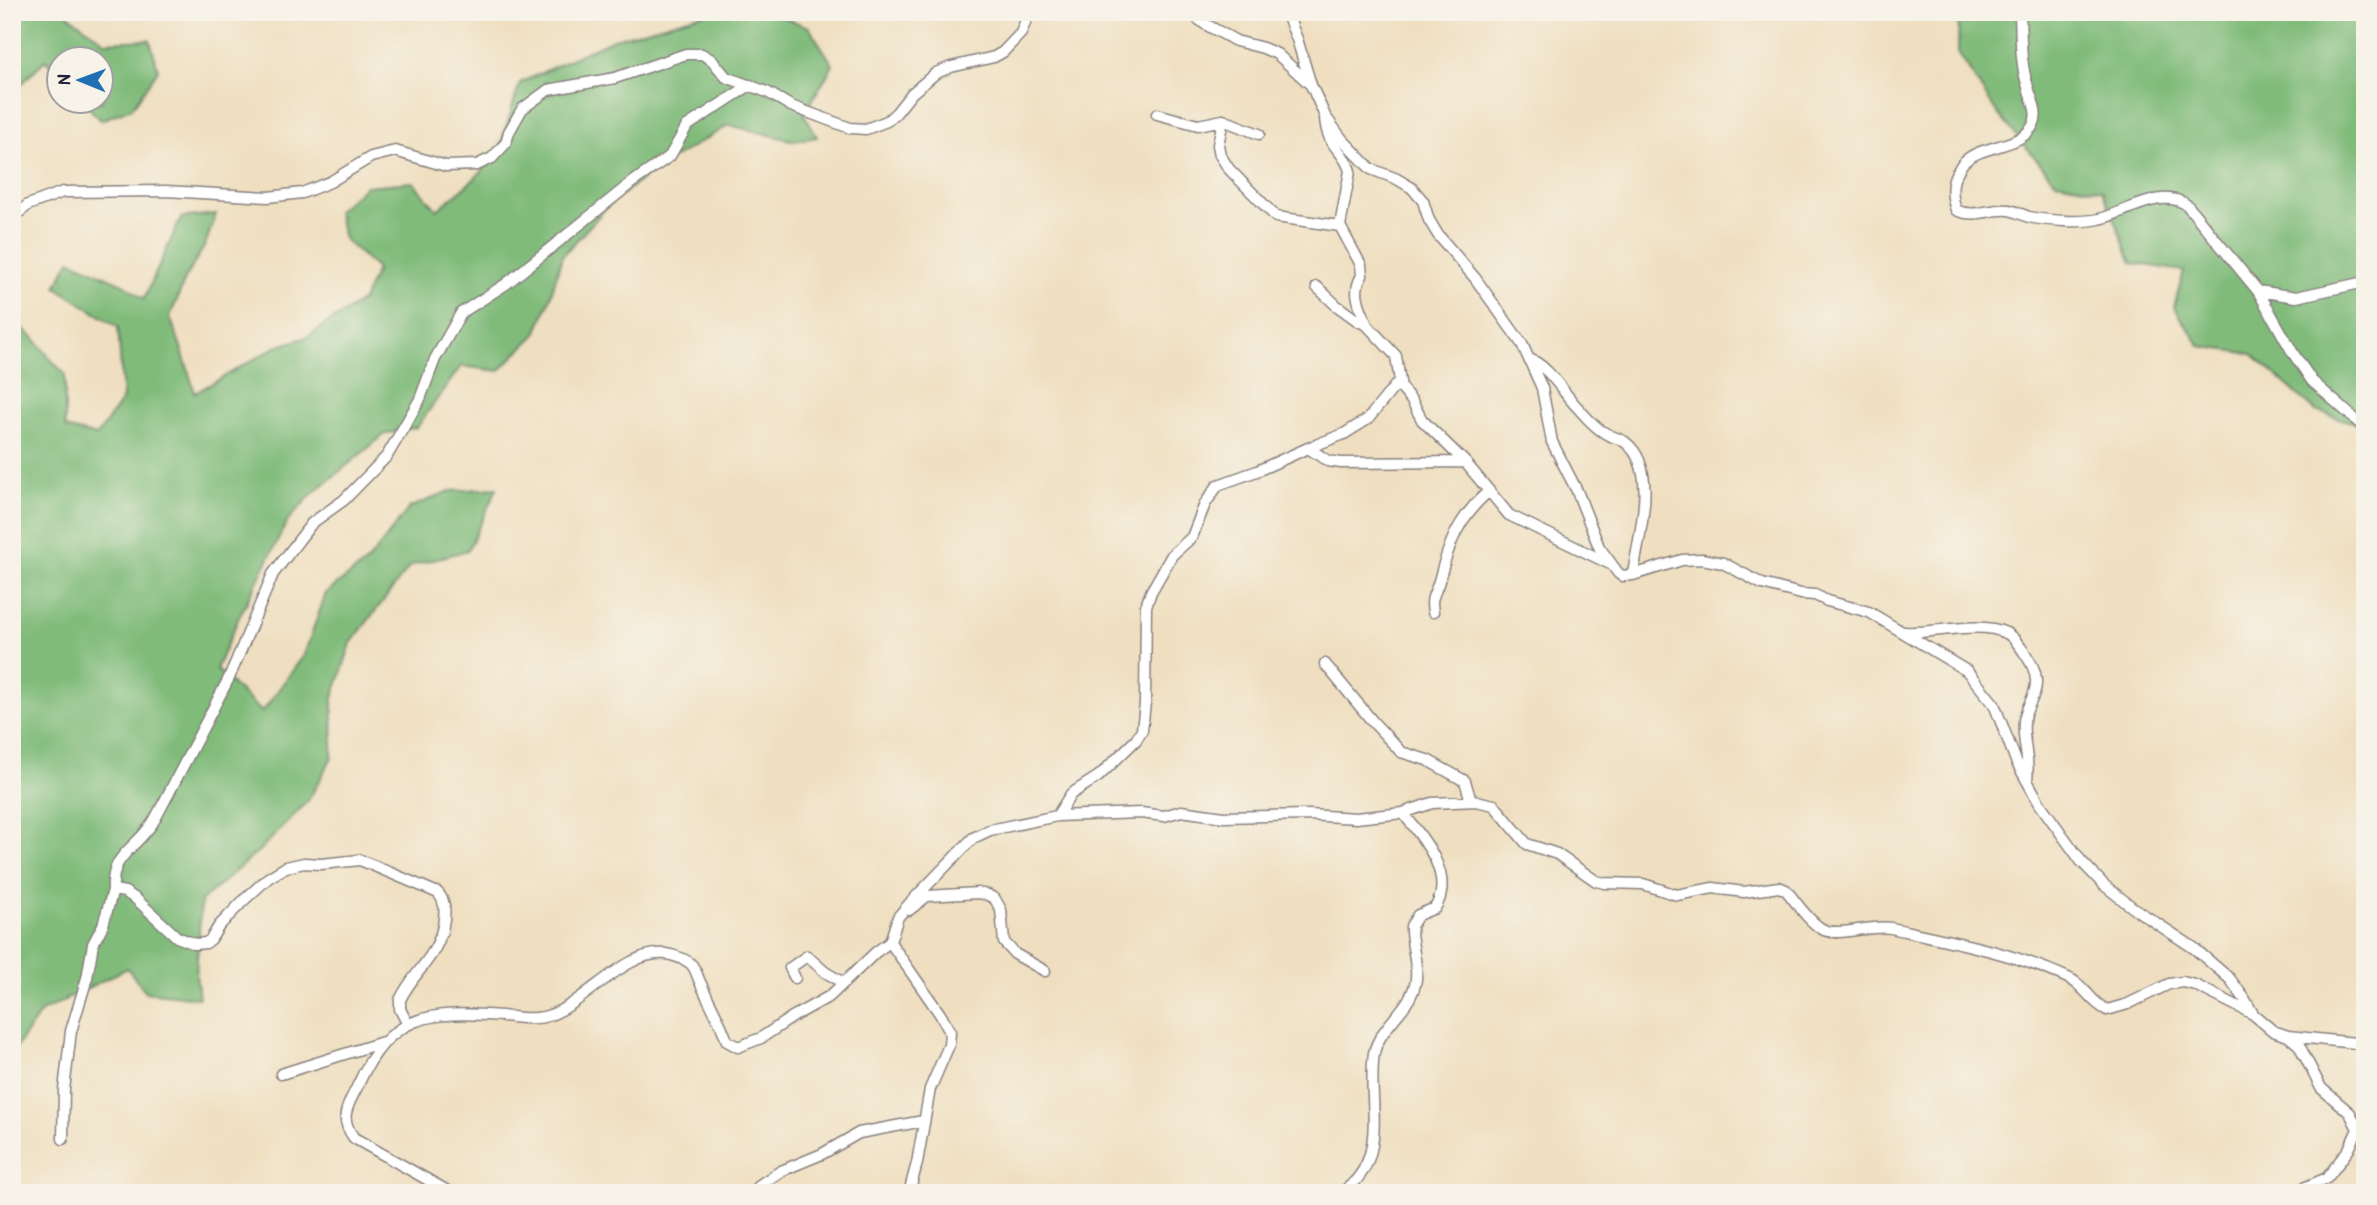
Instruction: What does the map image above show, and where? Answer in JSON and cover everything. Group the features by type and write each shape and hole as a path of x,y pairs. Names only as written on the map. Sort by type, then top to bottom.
{"street":[{"path":"12,218 28,205 63,192 166,191 268,197 302,192 330,182 371,157 395,151 446,166 477,165 492,158 506,143 522,109 548,90 615,78 686,54 702,54 712,60 726,77 750,85 791,106 850,128 866,130 887,121 912,93 936,73 1003,52 1021,33 1029,12"},
{"path":"1189,12 1236,41 1277,54 1311,85"},
{"path":"1286,12 1311,85 1325,116 1342,139 1371,169 1412,188 1423,201 1429,220 1438,235 1475,278 1522,344 1542,388 1552,442 1609,564 1622,576 1682,559 1723,563 1762,584 1815,595 1827,601 1869,612 1967,671 1994,704 2026,780 2068,842 2105,885 2193,948 2230,979 2253,1014"},
{"path":"2020,12 2021,52 2036,119 2032,130 2016,140 1975,153 1963,162 1953,180 1952,197 1956,210 1980,215 1994,210 2010,210 2045,220 2098,219 2162,199 2179,200 2187,205 2258,291 2312,381 2365,428"},
{"path":"64,1139 64,1090 71,1031 88,978 93,944 103,925 113,890 113,873 119,858 149,828 160,810 229,678 273,574 312,523 344,499 387,456 420,399 435,359 461,313 506,284 630,184 670,156 687,126 750,85"},
{"path":"1157,114 1198,125 1223,120 1259,134"},
{"path":"1325,116 1326,131 1350,170 1340,226 1361,265 1362,276 1356,285 1356,292 1367,324 1396,356 1401,388 1428,427 1465,463 1509,515 1609,564"},
{"path":"1223,120 1218,145 1220,155 1229,169 1276,217 1340,226"},
{"path":"2258,291 2296,297 2365,282"},
{"path":"1317,286 1336,305 1358,321 1367,324"},
{"path":"1529,359 1538,362 1547,371 1597,428 1625,442 1637,458 1645,495 1643,527 1636,550 1633,575"},
{"path":"1057,816 1071,794 1105,771 1136,740 1142,730 1145,703 1146,606 1172,555 1192,537 1210,496 1218,485 1344,434 1368,419 1399,381"},
{"path":"1308,447 1328,461 1341,463 1465,463"},
{"path":"1433,612 1432,597 1460,521 1489,492"},
{"path":"1904,632 1992,628 2007,633 2019,644 2031,663 2036,682 2033,696 2025,708 2024,734 2029,762 2026,780"},
{"path":"1325,664 1401,752 1427,760 1465,782 1471,801"},
{"path":"451,1193 354,1138 346,1128 344,1116 369,1059 383,1042 407,1023 439,1016 548,1016 567,1007 635,960 652,954 669,955 688,961 695,968 699,981 721,1021 727,1041 738,1046 761,1038 830,996 842,982 890,942 898,917 921,889 973,838 990,830 1057,816 1141,813 1164,816 1181,811 1224,817 1309,814 1356,818 1403,813 1432,803 1471,801 1494,805 1527,844 1557,854 1596,881 1643,884 1677,895 1713,888 1744,892 1779,887 1786,890 1822,929 1841,932 1876,926 1996,952 2074,981 2096,1004 2106,1010 2128,1004 2169,984 2183,982 2195,985 2253,1014 2273,1031 2288,1036 2365,1044"},
{"path":"1341,1193 1356,1180 1370,1154 1374,1127 1376,1046 1406,1002 1416,982 1411,926 1418,915 1435,908 1441,894 1440,875 1433,854 1403,813"},
{"path":"113,890 125,892 136,899 177,937 195,944 206,943 211,939 219,926 268,878 286,867 304,863 360,860 438,893 445,905 443,930 439,944 400,1000 400,1009 407,1023"},
{"path":"898,917 928,897 978,893 988,895 995,899 1001,910 1004,942 1015,954 1045,971"},
{"path":"890,942 950,1032 949,1045 930,1089 909,1193"},
{"path":"795,978 790,968 807,956 825,972 842,982"},
{"path":"2288,1036 2299,1045 2321,1088 2350,1113 2358,1129 2349,1149 2328,1178 2301,1189 2298,1193"},
{"path":"281,1074 383,1042"},
{"path":"753,1193 761,1184 781,1171 822,1154 859,1133 923,1121"},
{"path":"1283,1191 1295,1193"}],"green space":[{"path":"12,12 64,12 105,42 150,40 158,70 132,108 116,114 116,46 46,46 46,61 12,93"},
{"path":"710,12 768,12 809,27 833,65 804,114 817,137 795,141 729,125 652,171 608,206 562,256 549,302 536,334 499,371 461,366 417,427 385,434 312,494 288,520 216,669 262,712 304,655 326,593 368,561 409,508 450,491 497,488 468,550 410,566 351,643 333,698 332,757 308,801 262,848 201,901 196,974 199,998 146,992 127,968 41,1012 12,1053 12,320 28,333 65,374 65,428 97,436 123,398 118,327 56,287 70,260 125,285 144,299 181,218 216,214 205,245 186,277 170,317 195,393 276,347 307,337 363,300 377,269 344,239 337,211 366,186 413,182 437,210 497,156 520,83 611,40"},
{"path":"1959,12 2365,12 2365,426 2316,411 2252,354 2200,346 2174,307 2184,271 2132,263 2102,190 2056,182 1998,114 1958,53"}]}
